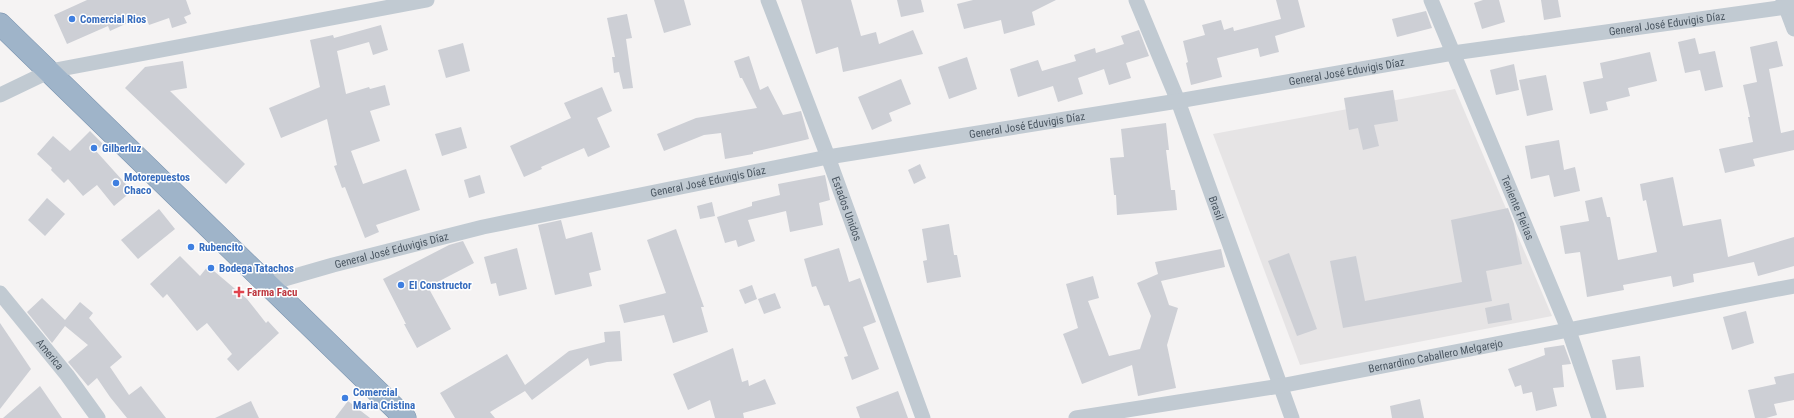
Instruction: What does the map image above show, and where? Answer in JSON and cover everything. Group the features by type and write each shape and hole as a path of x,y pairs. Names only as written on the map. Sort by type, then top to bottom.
{"highway":[{"path":"0,24 405,418"}],"street":[{"path":"0,95 50,72 427,0"},
{"name":"Estados Unidos","path":"768,0 828,157 923,418"},
{"name":"Brasil","path":"1136,0 1178,101 1292,418"},
{"name":"Teniente Fleitas","path":"1431,0 1569,331 1599,418"},
{"path":"1788,5 1794,29"},
{"name":"General José Eduvigis Díaz","path":"267,284 333,265 483,227 828,157 1178,101 1453,54 1788,5"},
{"name":"Bernardino Caballero Melgarejo","path":"1076,418 1280,386 1569,331 1794,286"},
{"name":"America","path":"0,293 67,375 98,418"}],"shaded area":[{"path":"1455,89 1552,316 1300,365 1213,134"}],"building":[{"path":"87,0 186,0 191,14 184,17 187,23 172,28 169,18 149,25 145,15 110,31 108,26 67,44 54,15"},
{"path":"654,0 684,0 691,25 664,33"},
{"path":"801,0 851,0 861,36 876,32 879,44 913,30 923,54 843,72 838,47 816,54"},
{"path":"897,0 921,0 924,12 901,17"},
{"path":"973,0 1056,0 1032,12 1035,25 1004,34 1001,20 964,29 957,4"},
{"path":"1276,0 1298,0 1305,27 1275,36 1279,52 1260,57 1258,48 1217,58 1222,77 1191,85 1183,41 1205,35 1202,25 1221,20 1224,30 1233,27 1234,31 1281,19"},
{"path":"1483,0 1499,0 1505,22 1482,29 1474,3"},
{"path":"1541,0 1558,0 1561,17 1544,20"},
{"path":"1426,11 1432,28 1397,37 1392,19"},
{"path":"627,14 632,38 626,39 633,88 623,89 619,72 614,73 612,57 615,57 607,18"},
{"path":"381,25 388,50 373,55 369,42 337,51 346,94 369,87 370,89 385,85 390,105 370,111 380,141 351,151 363,184 406,169 420,210 376,225 379,232 365,238 345,187 342,188 334,166 337,165 327,119 281,138 269,108 320,87 310,40 333,35 334,38"},
{"path":"1139,30 1149,56 1126,63 1131,78 1109,85 1104,69 1078,78 1083,94 1058,102 1053,86 1018,97 1010,69 1038,60 1042,71 1076,61 1074,55 1095,48 1096,53 1124,44 1121,36"},
{"path":"1695,38 1699,54 1715,51 1723,87 1705,91 1700,70 1685,73 1678,42"},
{"path":"1777,41 1783,66 1769,69 1781,133 1794,130 1794,150 1753,159 1755,166 1725,173 1719,149 1753,142 1748,117 1750,117 1743,85 1757,82 1750,47"},
{"path":"463,43 470,71 446,78 438,50"},
{"path":"1650,52 1657,81 1628,88 1630,96 1606,102 1608,110 1590,114 1583,82 1603,78 1600,63"},
{"path":"749,56 760,90 768,86 783,115 801,111 809,139 753,152 753,154 725,159 721,133 704,135 664,151 657,134 696,118 757,108 742,78 740,78 734,61"},
{"path":"967,57 977,89 949,99 938,67"},
{"path":"183,61 187,88 170,91 245,164 226,184 125,88 145,67"},
{"path":"1514,64 1519,90 1496,95 1490,70"},
{"path":"1546,75 1553,110 1527,116 1519,80"},
{"path":"901,79 911,104 889,113 892,121 872,130 858,97"},
{"path":"602,87 612,111 597,118 610,147 588,157 584,148 541,167 542,169 524,177 510,146 571,118 564,103"},
{"path":"1393,90 1398,121 1374,125 1379,146 1363,150 1358,128 1349,130 1344,98"},
{"path":"1166,123 1169,150 1166,150 1171,190 1175,190 1177,210 1117,215 1116,195 1114,195 1110,158 1124,157 1121,129"},
{"path":"461,127 467,148 442,156 435,134"},
{"path":"90,131 103,144 96,151 132,191 114,206 97,185 83,196 68,179 64,183 51,170 52,168 37,154 53,136 70,151"},
{"path":"1559,140 1564,170 1575,167 1580,191 1554,197 1549,175 1531,179 1525,146"},
{"path":"920,164 926,178 914,184 908,170"},
{"path":"480,175 485,193 469,198 464,180"},
{"path":"825,175 830,200 819,203 823,225 790,232 786,211 748,220 755,241 738,247 736,240 725,243 717,217 752,206 752,202 780,195 778,184"},
{"path":"1673,177 1683,226 1721,219 1728,257 1794,237 1794,266 1758,276 1754,262 1693,274 1694,282 1673,287 1671,276 1623,285 1624,290 1587,297 1580,252 1565,254 1560,226 1589,221 1585,201 1602,197 1607,217 1610,217 1618,260 1657,252 1646,200 1643,201 1640,184"},
{"path":"47,198 65,214 45,236 28,220"},
{"path":"712,202 715,216 700,219 697,206"},
{"path":"1508,208 1514,224 1522,264 1486,271 1492,301 1343,328 1330,261 1356,256 1365,301 1462,282 1451,220"},
{"path":"159,209 175,229 138,259 121,240"},
{"path":"561,220 566,239 592,232 601,270 589,273 592,286 555,295 538,225"},
{"path":"949,224 954,255 957,255 961,277 927,283 923,261 927,260 922,229"},
{"path":"676,229 704,307 701,307 708,332 673,343 664,315 624,323 619,305 666,293 647,240"},
{"path":"463,241 474,263 428,287 451,329 417,348 383,279 449,245"},
{"path":"517,248 527,289 499,296 496,283 491,284 484,257"},
{"path":"839,248 849,282 860,278 876,322 863,327 879,369 852,380 844,357 848,356 829,305 824,306 816,286 812,287 804,259"},
{"path":"1221,249 1225,267 1161,281 1169,305 1178,308 1167,345 1176,388 1138,396 1132,365 1082,384 1063,334 1078,328 1066,284 1093,276 1099,298 1088,301 1109,356 1140,349 1151,316 1137,283 1158,274 1155,262"},
{"path":"1289,253 1317,329 1297,336 1268,261"},
{"path":"180,256 200,276 208,266 247,299 266,323 268,321 279,333 238,371 227,359 232,354 207,323 197,331 167,294 163,298 150,284"},
{"path":"752,285 757,299 745,304 739,290"},
{"path":"775,293 781,308 764,314 758,299"},
{"path":"42,298 65,320 80,302 93,313 89,318 122,357 110,367 129,395 141,386 166,418 127,418 97,378 88,386 68,362 88,345 65,326 52,343 27,312"},
{"path":"1509,303 1512,320 1488,324 1485,308"},
{"path":"1746,311 1754,343 1732,350 1723,317"},
{"path":"0,323 31,369 0,409"},
{"path":"620,331 622,361 607,362 590,366 588,358 532,400 525,391 490,412 495,418 455,418 440,393 507,354 525,385 569,351 605,342 604,332"},
{"path":"1564,345 1571,364 1562,365 1564,387 1553,388 1557,406 1536,411 1532,392 1523,394 1521,385 1515,387 1508,369 1545,355 1544,348"},
{"path":"733,348 742,382 748,380 749,386 765,379 776,404 743,413 744,418 715,418 710,400 688,410 673,374"},
{"path":"1640,356 1644,387 1616,390 1612,360"},
{"path":"1794,373 1794,400 1774,404 1777,415 1766,418 1755,418 1748,390 1776,384 1774,377"},
{"path":"40,386 62,418 3,418"},
{"path":"898,391 908,418 860,418 856,407"},
{"path":"1420,399 1424,418 1392,418 1390,406"},
{"path":"251,401 259,418 215,418"},
{"path":"348,401 370,418 335,418"}],"place":[{"name":"Comercial Rios","path":"72,19"},
{"name":"Gilberluz","path":"94,148"},
{"name":"Motorepuestos Chaco","path":"116,183"},
{"name":"Rubencito","path":"191,247"},
{"name":"Bodega Tatachos","path":"211,268"},
{"name":"El Constructor","path":"401,285"},
{"name":"Farma Facu","path":"239,292"},
{"name":"Comercial Maria Cristina","path":"345,398"}]}
